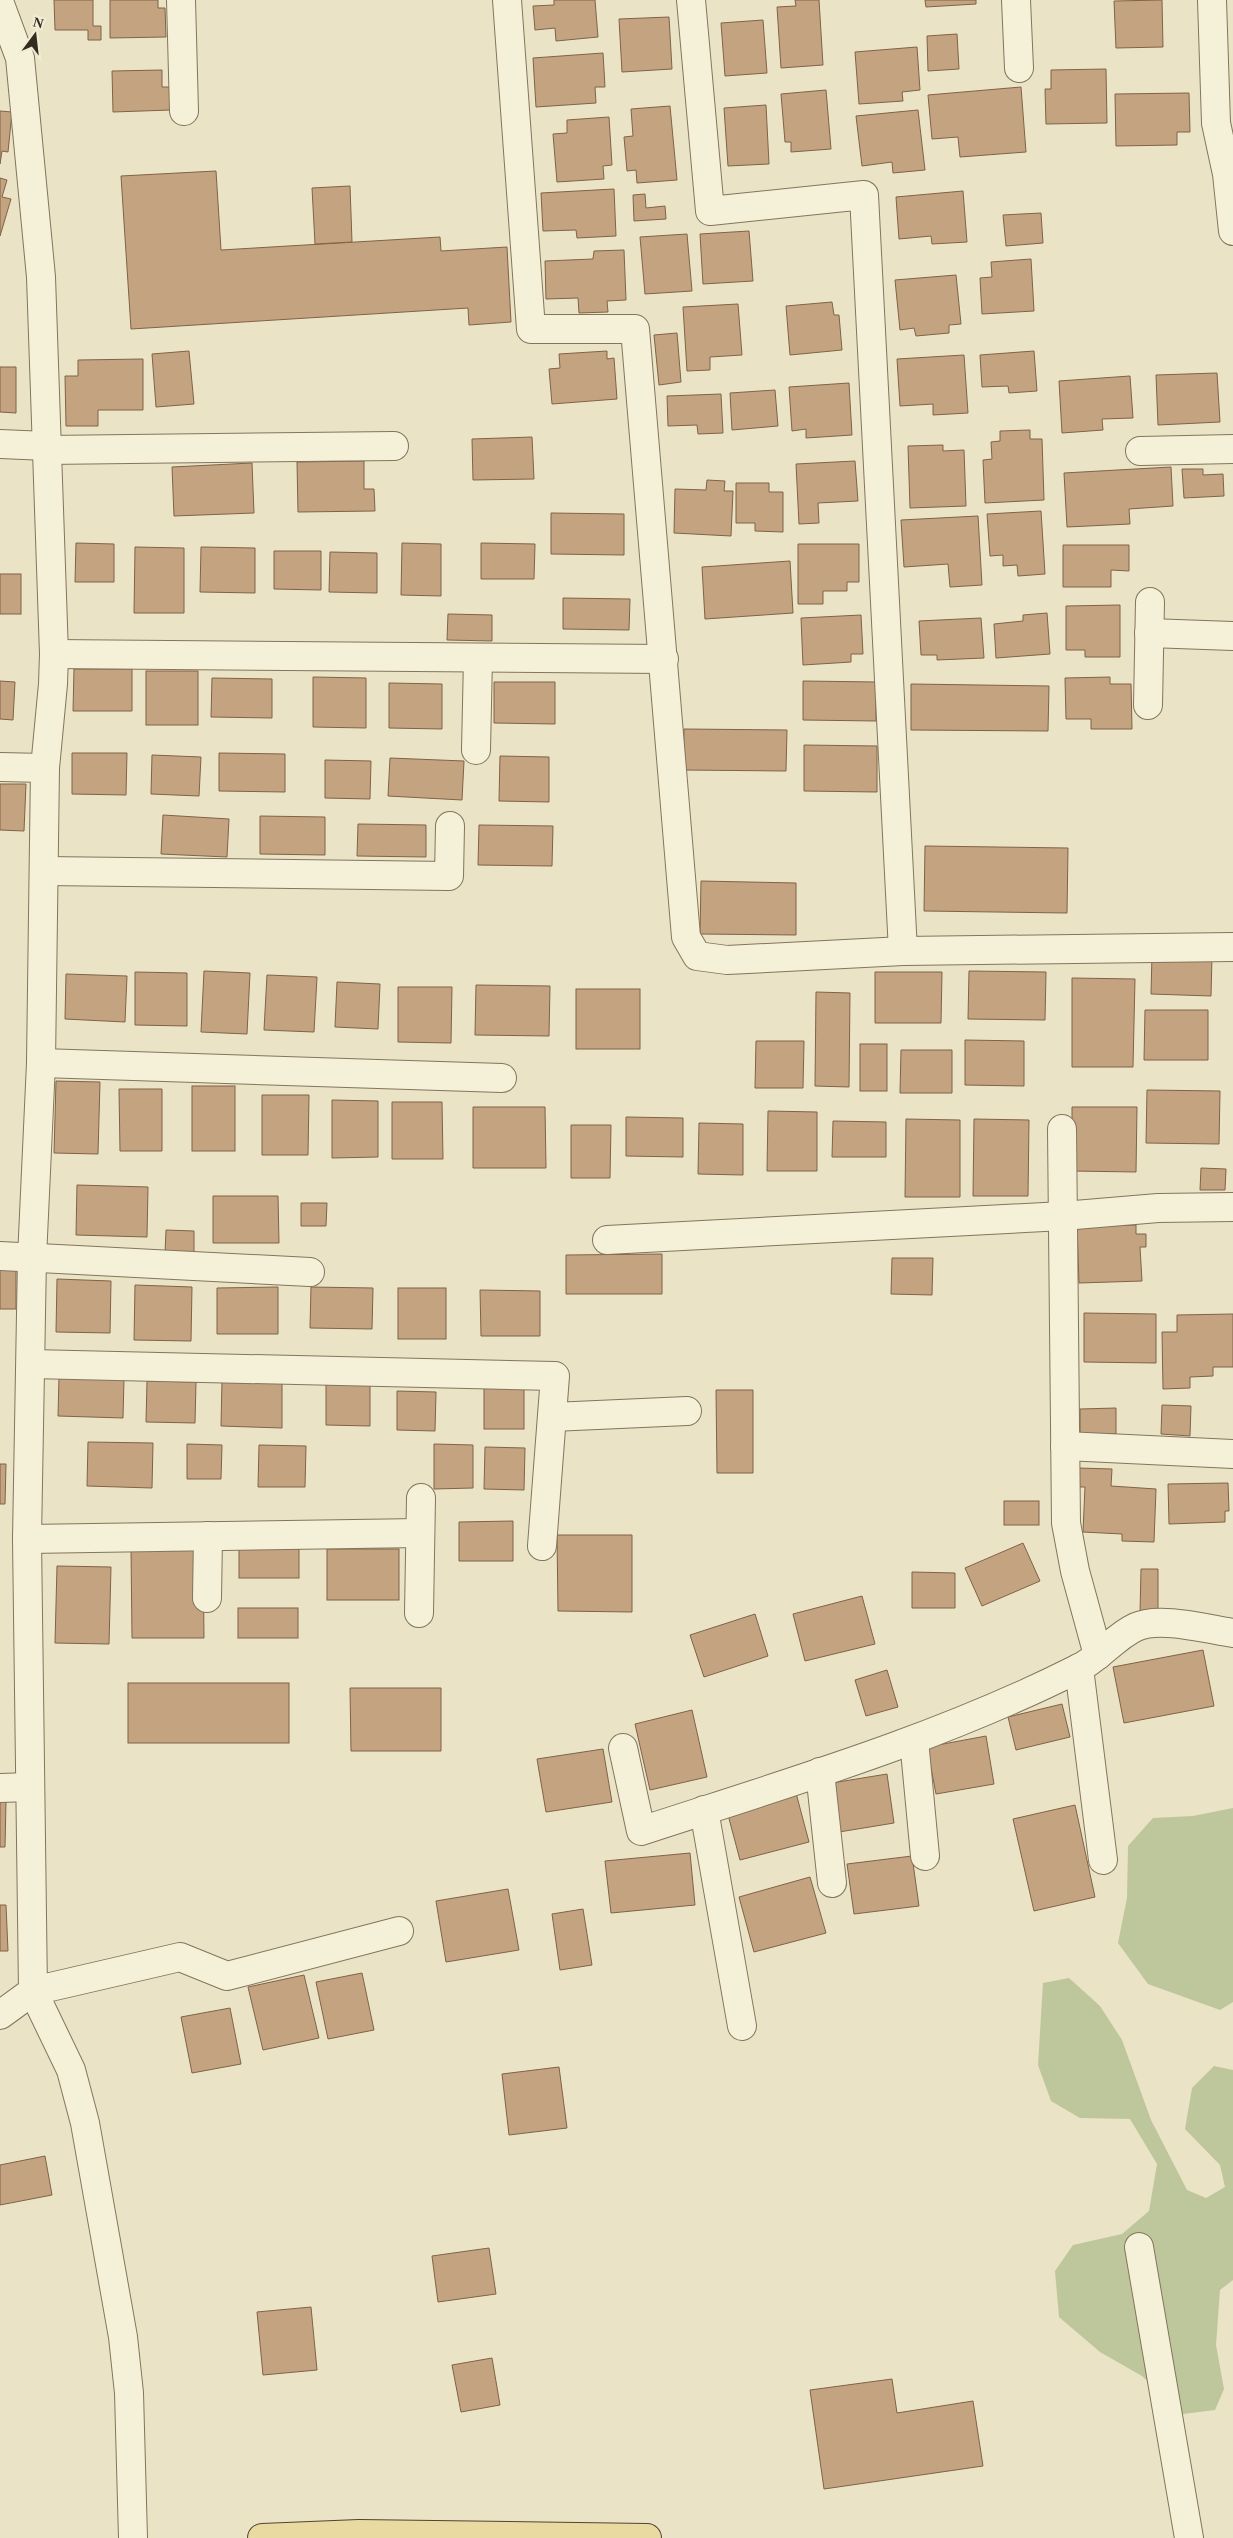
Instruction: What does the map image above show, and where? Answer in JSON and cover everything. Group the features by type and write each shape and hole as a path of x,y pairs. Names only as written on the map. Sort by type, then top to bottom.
{"main road":[{"path":"262,2538 359,2534 647,2538"}],"street":[{"path":"181,0 184,111"},
{"path":"506,0 531,329 634,329 664,659 686,937 697,956 726,960 903,951 1233,947"},
{"path":"691,0 710,211 864,195 903,951"},
{"path":"1016,0 1019,68"},
{"path":"1212,0 1216,123 1230,174 1233,231"},
{"path":"0,4 20,58 41,277 54,654 53,684 44,768 41,1063 32,1258 28,1539 33,1991 71,2070 85,2123 123,2337 129,2393 133,2538"},
{"path":"0,444 47,448 394,446"},
{"path":"1140,451 1233,449"},
{"path":"1148,705 1150,602"},
{"path":"1149,633 1233,636"},
{"path":"54,654 664,659"},
{"path":"476,750 478,658"},
{"path":"0,767 44,768"},
{"path":"44,871 449,876 450,826"},
{"path":"41,1063 502,1078"},
{"path":"1062,1129 1066,1523 1089,1662 1103,1860"},
{"path":"607,1240 1064,1216 1158,1208 1233,1207"},
{"path":"0,1256 310,1272"},
{"path":"31,1364 555,1376 542,1546"},
{"path":"552,1416 687,1411"},
{"path":"1065,1446 1233,1454"},
{"path":"418,1613 421,1498"},
{"path":"28,1539 420,1533"},
{"path":"207,1598 208,1536"},
{"path":"623,1748 641,1831 914,1740 964,1721 1089,1662 1136,1627 1155,1622 1233,1633"},
{"path":"914,1740 925,1856"},
{"path":"820,1772 832,1883"},
{"path":"0,1788 30,1787"},
{"path":"704,1810 742,2026"},
{"path":"0,2015 33,1991 180,1957 227,1976 399,1931"},
{"path":"1139,2247 1189,2538"}],"green space":[{"path":"1233,1808 1233,2002 1220,2010 1148,1984 1118,1943 1127,1898 1128,1846 1153,1818 1193,1816"},
{"path":"1069,1978 1100,2006 1122,2040 1151,2120 1187,2190 1206,2198 1225,2187 1220,2165 1185,2129 1192,2088 1214,2066 1233,2070 1233,2280 1220,2290 1216,2345 1224,2389 1215,2410 1183,2414 1142,2376 1100,2352 1059,2317 1055,2271 1073,2245 1122,2234 1149,2211 1157,2164 1130,2119 1080,2118 1051,2101 1038,2065 1043,1983"}],"building":[{"path":"54,0 93,0 93,26 101,26 101,40 88,40 88,30 55,30"},
{"path":"110,0 158,0 158,8 165,8 166,37 110,38"},
{"path":"554,0 595,0 598,37 556,41 555,28 535,30 533,6 554,5"},
{"path":"795,0 819,0 823,65 781,68 777,7 796,6"},
{"path":"925,0 976,0 976,4 926,7"},
{"path":"1162,0 1163,47 1116,48 1114,1"},
{"path":"669,17 672,69 622,72 619,19"},
{"path":"763,20 767,73 725,76 721,23"},
{"path":"957,34 959,69 928,71 927,36"},
{"path":"917,47 920,90 902,92 903,101 859,104 855,52"},
{"path":"603,53 605,87 595,87 596,103 536,107 533,58"},
{"path":"1106,69 1107,123 1046,124 1045,89 1051,89 1051,70"},
{"path":"162,70 162,87 170,87 171,110 113,112 112,71"},
{"path":"1021,87 1026,152 960,157 958,137 932,139 928,95"},
{"path":"826,90 831,149 791,152 791,142 785,142 781,94"},
{"path":"1189,93 1190,132 1177,132 1177,145 1116,146 1115,94"},
{"path":"766,105 769,164 728,166 724,108"},
{"path":"670,106 677,180 637,183 636,170 627,171 624,137 633,136 631,109"},
{"path":"918,110 925,170 893,173 892,162 862,166 856,116"},
{"path":"0,111 12,112 8,152 2,151 0,164"},
{"path":"609,117 612,165 603,166 604,179 557,182 553,134 567,133 567,120"},
{"path":"216,171 221,250 440,237 441,251 507,247 511,322 469,325 468,308 131,329 121,176"},
{"path":"0,178 7,180 2,197 11,199 0,236"},
{"path":"350,186 352,242 315,244 312,188"},
{"path":"614,189 616,236 577,238 576,230 543,231 541,193"},
{"path":"963,191 967,242 932,244 931,236 899,239 896,197"},
{"path":"645,194 646,208 665,206 666,219 634,221 633,195"},
{"path":"1041,213 1043,243 1006,246 1003,215"},
{"path":"749,231 753,281 703,284 700,234"},
{"path":"687,234 692,291 645,294 640,237"},
{"path":"624,250 626,300 607,301 608,312 579,313 578,298 546,299 545,261 593,259 594,251"},
{"path":"1031,259 1034,311 982,314 980,278 992,277 991,262"},
{"path":"956,275 961,324 949,325 949,333 916,336 914,328 900,330 895,280"},
{"path":"832,302 834,315 839,315 842,350 790,355 786,306"},
{"path":"738,304 742,355 710,357 710,370 687,371 683,307"},
{"path":"677,333 681,382 659,385 654,335"},
{"path":"189,351 194,404 156,407 152,354"},
{"path":"607,351 607,359 614,358 617,399 552,404 549,369 560,368 559,354"},
{"path":"1034,351 1037,391 1009,393 1008,386 982,387 980,355"},
{"path":"964,355 968,413 933,415 933,404 900,406 897,359"},
{"path":"143,359 143,410 98,410 98,426 66,426 65,376 78,376 78,360"},
{"path":"0,367 16,367 16,413 0,412"},
{"path":"1217,373 1220,422 1158,425 1156,375"},
{"path":"1130,376 1133,418 1102,419 1103,430 1062,433 1059,381"},
{"path":"849,383 852,435 806,438 806,429 792,431 789,387"},
{"path":"775,390 778,426 732,430 730,393"},
{"path":"721,394 723,433 698,434 697,425 668,426 667,396"},
{"path":"1030,430 1030,439 1042,439 1044,500 985,503 983,460 992,459 991,442 1000,441 1000,431"},
{"path":"532,437 534,479 473,480 472,439"},
{"path":"943,445 943,451 964,450 966,506 910,508 908,446"},
{"path":"364,461 364,489 374,489 375,511 298,512 297,462"},
{"path":"855,461 858,501 818,503 819,523 799,524 796,464"},
{"path":"252,463 254,513 174,516 172,467"},
{"path":"1171,467 1173,506 1129,509 1130,524 1067,527 1064,473"},
{"path":"1182,469 1203,469 1203,475 1223,474 1224,496 1184,498"},
{"path":"707,480 725,481 724,491 733,491 731,536 674,533 675,489 706,490"},
{"path":"736,483 769,483 769,492 783,492 783,532 755,531 755,523 736,523"},
{"path":"1041,511 1045,574 1018,576 1017,565 1003,566 1003,555 990,556 987,514"},
{"path":"551,513 624,514 624,555 551,554"},
{"path":"978,516 982,585 950,587 948,564 904,567 901,520"},
{"path":"76,543 114,544 114,582 75,582"},
{"path":"402,543 441,544 441,596 401,595"},
{"path":"481,543 535,544 534,579 481,579"},
{"path":"798,544 859,544 859,582 847,582 847,591 823,591 823,604 798,604"},
{"path":"1063,545 1129,545 1129,571 1111,570 1111,587 1063,587"},
{"path":"135,547 184,548 184,613 134,613"},
{"path":"201,547 255,548 255,593 200,592"},
{"path":"274,551 321,551 321,590 274,589"},
{"path":"330,552 377,553 377,593 329,592"},
{"path":"790,561 793,613 705,619 702,567"},
{"path":"0,574 21,574 21,614 0,614"},
{"path":"563,598 630,599 629,630 563,629"},
{"path":"1120,605 1120,657 1085,657 1085,650 1066,650 1066,606"},
{"path":"1047,613 1050,654 996,658 994,624 1023,621 1023,615"},
{"path":"448,614 492,615 492,641 447,640"},
{"path":"861,615 863,654 851,654 851,662 803,665 801,618"},
{"path":"981,618 984,658 937,660 937,655 921,655 919,621"},
{"path":"74,669 132,669 132,711 73,711"},
{"path":"146,671 198,671 198,725 146,725"},
{"path":"313,677 366,678 366,728 313,727"},
{"path":"1110,677 1110,684 1131,684 1132,729 1091,729 1091,719 1066,719 1065,678"},
{"path":"212,678 272,679 272,718 211,717"},
{"path":"0,681 15,682 13,720 0,719"},
{"path":"803,681 876,682 876,721 803,720"},
{"path":"494,682 555,682 555,724 494,723"},
{"path":"389,683 442,684 442,729 389,728"},
{"path":"911,684 1049,686 1048,731 911,730"},
{"path":"684,729 787,730 786,771 683,770"},
{"path":"804,745 877,746 877,792 804,791"},
{"path":"72,753 127,753 126,795 72,794"},
{"path":"219,753 285,754 285,792 219,791"},
{"path":"152,755 201,757 199,796 151,794"},
{"path":"500,756 549,757 549,802 499,801"},
{"path":"390,758 464,761 462,800 388,796"},
{"path":"325,760 371,761 370,799 325,798"},
{"path":"0,784 26,784 24,831 0,830"},
{"path":"163,815 229,819 227,857 161,854"},
{"path":"260,816 325,817 325,855 260,854"},
{"path":"358,824 426,825 426,857 357,856"},
{"path":"479,825 553,826 552,866 478,865"},
{"path":"925,846 1068,848 1067,913 924,911"},
{"path":"701,881 796,883 796,935 700,934"},
{"path":"1152,954 1212,956 1211,996 1151,994"},
{"path":"204,971 250,973 247,1034 201,1032"},
{"path":"969,971 1046,972 1045,1020 968,1019"},
{"path":"135,972 187,973 187,1026 135,1025"},
{"path":"875,972 942,972 941,1023 875,1023"},
{"path":"66,974 127,976 125,1022 65,1019"},
{"path":"267,975 317,977 314,1032 264,1030"},
{"path":"1072,978 1135,979 1133,1067 1072,1067"},
{"path":"337,982 380,984 378,1029 335,1027"},
{"path":"476,985 550,986 549,1036 475,1035"},
{"path":"398,987 452,987 451,1043 398,1042"},
{"path":"576,989 640,989 640,1049 576,1049"},
{"path":"816,992 850,993 849,1087 815,1086"},
{"path":"1145,1010 1208,1010 1208,1060 1144,1060"},
{"path":"965,1040 1024,1041 1024,1086 965,1085"},
{"path":"756,1041 804,1041 803,1088 755,1088"},
{"path":"860,1044 887,1044 887,1091 860,1091"},
{"path":"901,1050 952,1050 952,1093 900,1093"},
{"path":"56,1081 100,1082 98,1154 54,1153"},
{"path":"192,1086 235,1086 235,1151 192,1151"},
{"path":"119,1089 162,1089 162,1151 120,1151"},
{"path":"1147,1090 1220,1091 1219,1144 1146,1143"},
{"path":"262,1095 309,1095 308,1155 262,1155"},
{"path":"332,1100 378,1101 378,1157 332,1158"},
{"path":"392,1102 442,1102 443,1159 392,1159"},
{"path":"473,1107 545,1107 546,1168 473,1168"},
{"path":"1072,1107 1137,1107 1136,1172 1072,1171"},
{"path":"768,1111 817,1112 817,1171 767,1171"},
{"path":"626,1117 683,1118 683,1157 626,1156"},
{"path":"906,1119 960,1120 960,1197 905,1197"},
{"path":"974,1119 1029,1120 1028,1196 973,1196"},
{"path":"833,1121 886,1122 886,1157 832,1157"},
{"path":"699,1123 743,1124 743,1175 698,1174"},
{"path":"571,1125 611,1125 610,1178 571,1178"},
{"path":"1201,1168 1226,1169 1225,1190 1200,1190"},
{"path":"77,1185 148,1187 147,1237 76,1235"},
{"path":"213,1196 278,1196 279,1243 213,1243"},
{"path":"301,1203 327,1203 326,1226 301,1226"},
{"path":"1136,1225 1136,1234 1146,1234 1146,1247 1140,1247 1142,1281 1079,1283 1077,1227"},
{"path":"166,1230 194,1231 194,1255 165,1254"},
{"path":"662,1254 662,1294 566,1294 566,1255"},
{"path":"892,1258 933,1258 932,1295 891,1294"},
{"path":"0,1268 16,1268 16,1309 0,1309"},
{"path":"57,1279 111,1281 110,1333 56,1332"},
{"path":"135,1285 192,1287 191,1341 134,1340"},
{"path":"278,1287 278,1334 217,1334 217,1288"},
{"path":"311,1287 373,1288 372,1329 310,1328"},
{"path":"398,1288 446,1288 446,1339 398,1339"},
{"path":"480,1290 540,1291 540,1336 481,1336"},
{"path":"1084,1313 1156,1314 1156,1363 1084,1362"},
{"path":"1233,1314 1233,1367 1213,1367 1213,1376 1190,1377 1190,1388 1163,1389 1162,1332 1177,1332 1177,1315"},
{"path":"59,1377 124,1379 123,1418 58,1416"},
{"path":"222,1380 282,1382 282,1428 221,1426"},
{"path":"147,1381 196,1382 195,1423 146,1422"},
{"path":"326,1382 370,1382 370,1426 326,1425"},
{"path":"484,1386 524,1386 524,1429 484,1429"},
{"path":"716,1390 753,1390 753,1473 717,1473"},
{"path":"397,1391 436,1392 435,1431 397,1430"},
{"path":"1162,1405 1191,1406 1190,1436 1161,1434"},
{"path":"1116,1408 1116,1434 1080,1434 1080,1409"},
{"path":"88,1442 153,1443 152,1488 87,1486"},
{"path":"187,1444 222,1445 221,1479 187,1479"},
{"path":"434,1444 473,1445 473,1488 434,1489"},
{"path":"259,1445 306,1446 305,1487 258,1487"},
{"path":"485,1447 525,1448 524,1490 484,1489"},
{"path":"0,1464 6,1464 5,1504 0,1504"},
{"path":"1078,1468 1112,1469 1111,1486 1156,1489 1154,1542 1122,1541 1122,1534 1083,1532 1085,1487 1077,1487"},
{"path":"1228,1483 1229,1511 1225,1511 1225,1522 1169,1524 1168,1484"},
{"path":"1004,1501 1039,1501 1039,1525 1004,1525"},
{"path":"513,1521 513,1561 459,1561 459,1522"},
{"path":"557,1535 632,1535 632,1612 558,1611"},
{"path":"1023,1543 1040,1581 982,1606 965,1568"},
{"path":"131,1549 203,1549 204,1638 132,1638"},
{"path":"239,1549 299,1549 299,1578 239,1578"},
{"path":"327,1549 399,1549 399,1600 327,1600"},
{"path":"57,1566 111,1567 109,1644 55,1643"},
{"path":"1141,1569 1158,1569 1158,1614 1140,1614"},
{"path":"912,1572 955,1573 955,1608 912,1608"},
{"path":"862,1596 875,1644 805,1661 793,1614"},
{"path":"238,1608 298,1608 298,1638 238,1638"},
{"path":"755,1614 768,1656 704,1677 690,1635"},
{"path":"1203,1650 1214,1706 1124,1723 1113,1667"},
{"path":"887,1670 898,1707 866,1716 855,1680"},
{"path":"128,1683 289,1683 289,1743 128,1743"},
{"path":"350,1688 441,1688 441,1751 351,1751"},
{"path":"1062,1704 1070,1737 1016,1750 1008,1717"},
{"path":"692,1710 707,1777 650,1790 635,1724"},
{"path":"986,1736 994,1784 936,1794 927,1747"},
{"path":"603,1749 612,1802 546,1812 537,1759"},
{"path":"887,1774 894,1823 839,1832 832,1783"},
{"path":"796,1793 809,1842 740,1860 727,1811"},
{"path":"0,1801 6,1801 5,1847 0,1847"},
{"path":"1075,1805 1095,1897 1034,1911 1013,1819"},
{"path":"690,1853 695,1905 611,1913 605,1861"},
{"path":"912,1856 919,1906 854,1914 847,1864"},
{"path":"810,1877 826,1933 754,1952 739,1897"},
{"path":"508,1889 519,1950 446,1962 436,1901"},
{"path":"0,1905 6,1905 8,1951 0,1951"},
{"path":"583,1909 592,1965 560,1970 552,1914"},
{"path":"362,1973 374,2030 328,2039 316,1982"},
{"path":"304,1975 319,2038 263,2050 248,1987"},
{"path":"230,2008 241,2064 192,2073 181,2017"},
{"path":"559,2067 567,2128 509,2135 502,2074"},
{"path":"45,2156 52,2195 0,2205 0,2165"},
{"path":"489,2248 496,2294 438,2302 432,2256"},
{"path":"311,2307 317,2370 263,2375 257,2312"},
{"path":"492,2358 500,2405 461,2412 452,2365"},
{"path":"892,2379 897,2413 973,2401 983,2466 824,2489 810,2390"}]}
